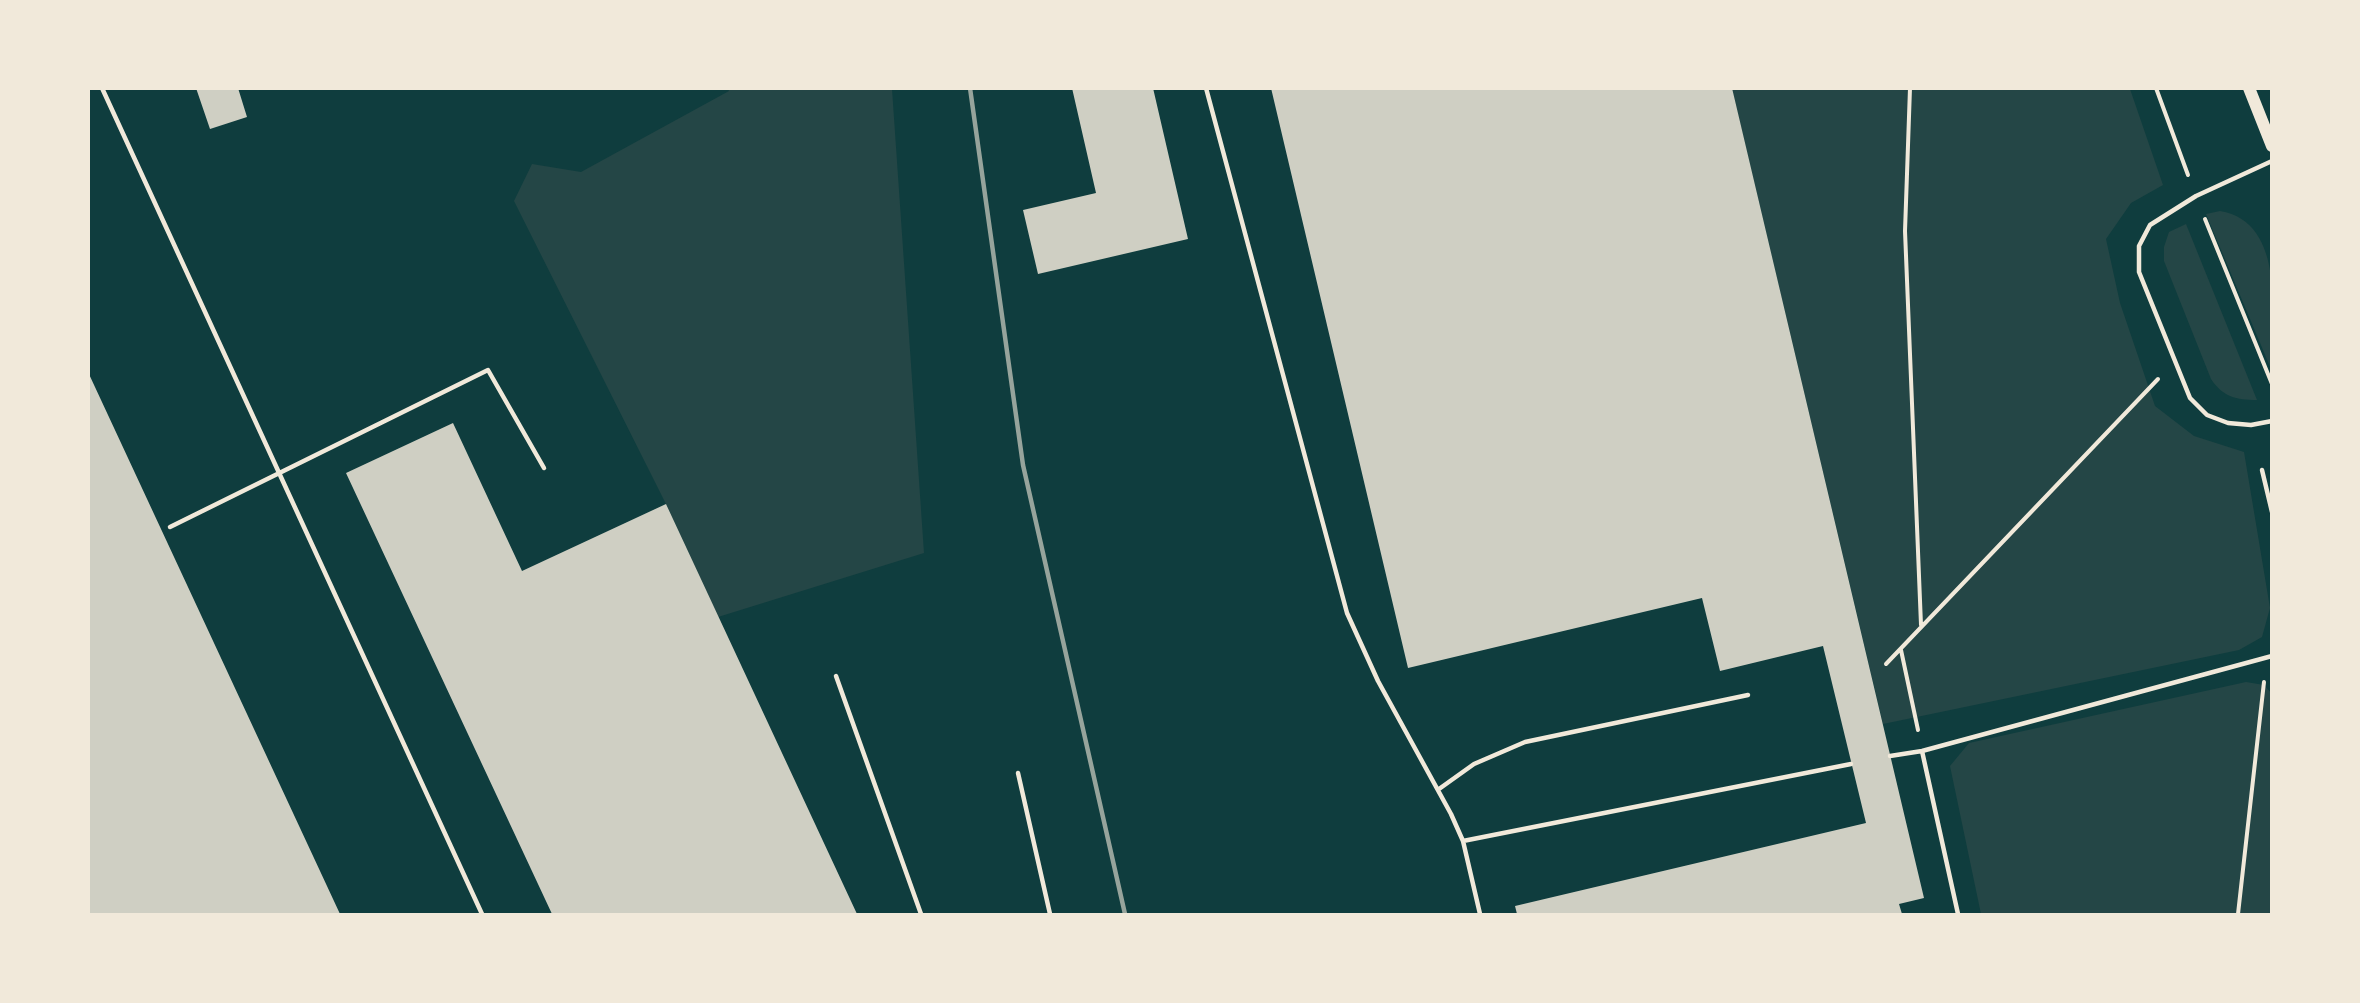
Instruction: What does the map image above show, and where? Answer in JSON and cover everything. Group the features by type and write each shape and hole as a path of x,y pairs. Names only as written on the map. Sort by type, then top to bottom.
{"main road":[{"path":"2249,88 2271,146"}],"lane":[{"path":"102,88 482,915"},
{"path":"1206,88 1347,613 1378,681 1439,789 1463,841 1480,915"},
{"path":"2271,161 2196,196 2150,225 2139,246 2139,272 2190,398 2207,415 2239,424 2271,421"},
{"path":"170,527 488,370 544,468"},
{"path":"2262,470 2271,512"},
{"path":"1890,756 1922,751 2271,656"},
{"path":"836,676 921,915"},
{"path":"1439,789 1474,764 1525,742 1748,695"},
{"path":"1922,751 1958,915"},
{"path":"1463,841 1851,764"},
{"path":"1018,773 1050,915"}],"path":[{"path":"1910,88 1905,231 1922,625"},
{"path":"2156,88 2196,196 2271,384"},
{"path":"1886,664 2175,362"},
{"path":"1901,650 1922,751"},
{"path":"2238,915 2264,685 2263,657"}],"shaded area":[{"path":"728,89 892,89 924,553 718,617 666,504 514,201 532,164 581,172 729,91"},
{"path":"1732,89 2130,89 2163,185 2131,203 2106,239 2120,303 2155,406 2194,436 2244,452 2270,608 2262,637 2239,650 1883,724"},
{"path":"2220,211 2241,219 2256,233 2266,253 2273,300 2271,369 2206,214"},
{"path":"2186,224 2257,400 2225,394 2211,379 2164,261 2164,247 2169,232"},
{"path":"2246,682 2264,685 2272,694 2271,914 1981,914 1950,766 1969,743"}],"building":[{"path":"196,88 238,88 247,117 210,129"},
{"path":"1072,88 1153,88 1188,239 1038,274 1023,210 1096,193"},
{"path":"1271,88 1732,88 1924,898 1899,904 1902,914 1517,914 1515,906 1866,823 1823,646 1720,671 1702,598 1408,668"},
{"path":"88,372 340,914 88,914"},
{"path":"453,423 522,571 666,504 857,914 552,914 346,473"}],"railway":[{"path":"970,88 1023,465 1125,914"}]}
